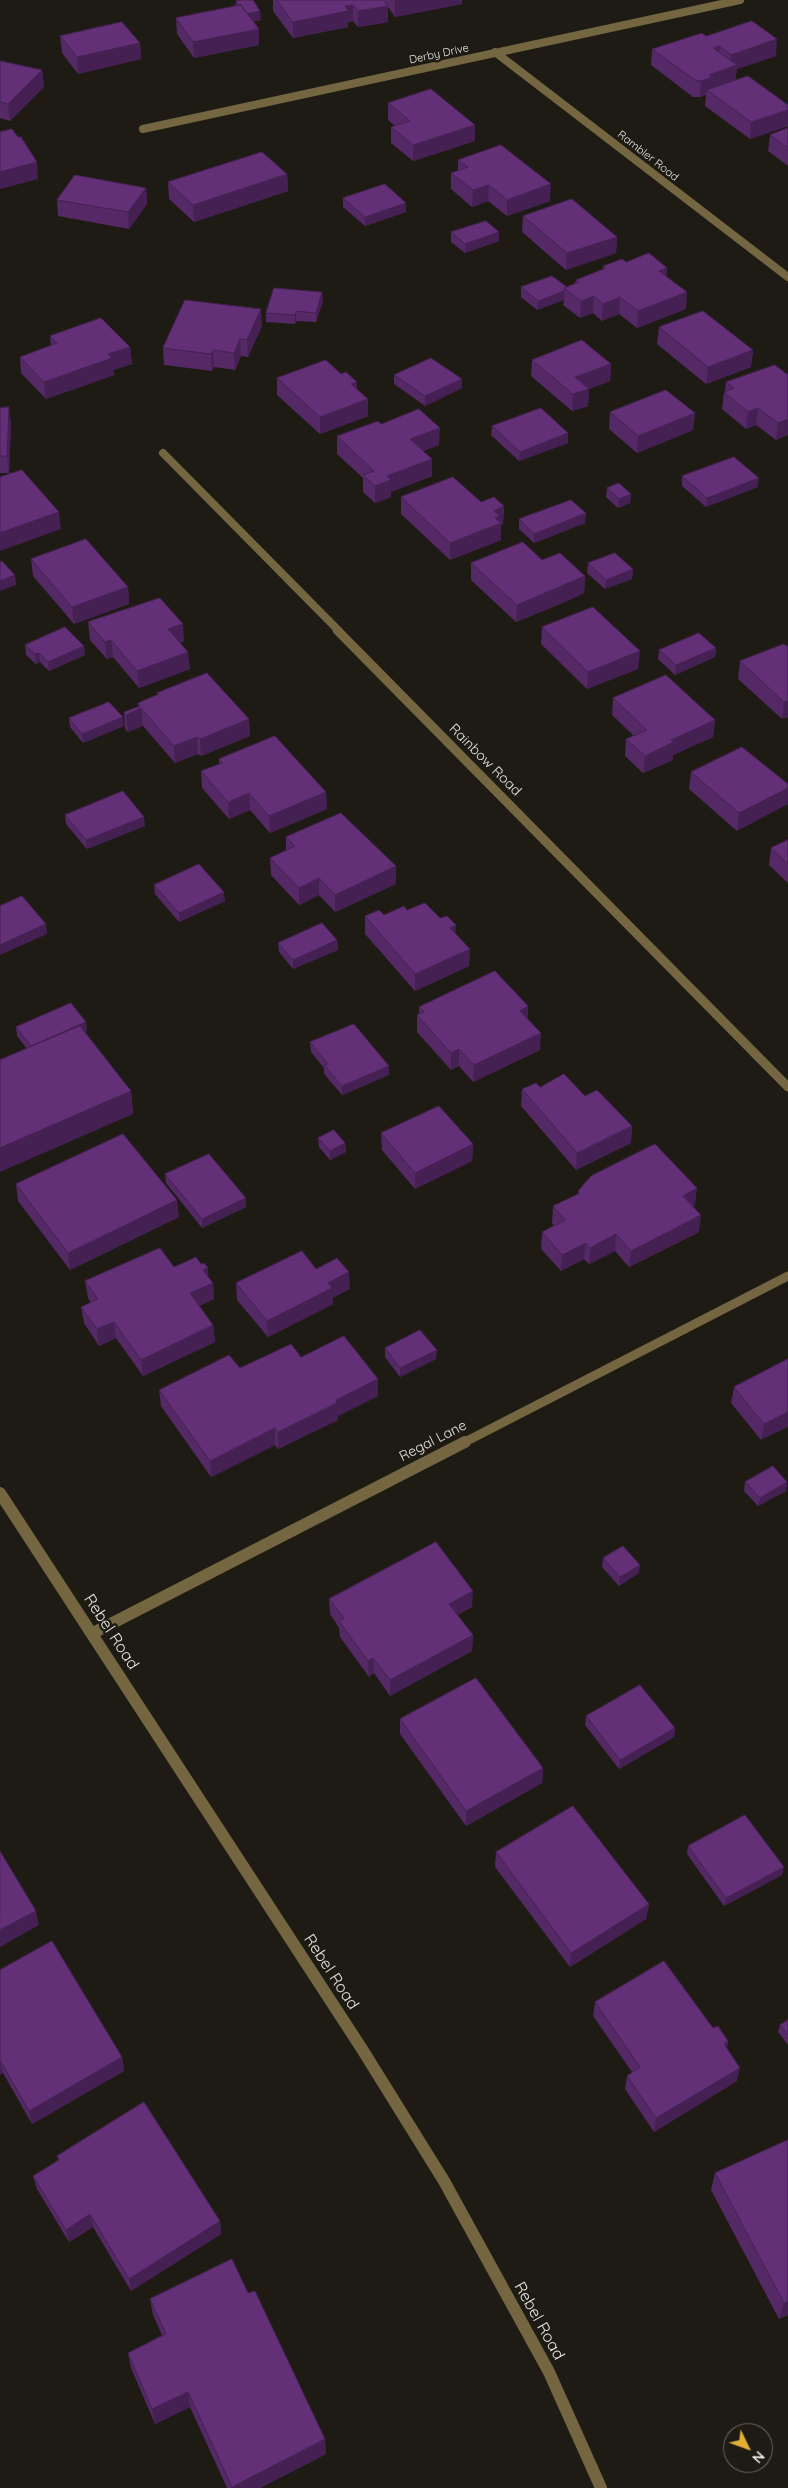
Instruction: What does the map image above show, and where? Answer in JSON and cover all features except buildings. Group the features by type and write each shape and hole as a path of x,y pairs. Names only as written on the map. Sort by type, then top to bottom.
{"street":[{"name":"Derby Drive","path":"143,129 740,0"},
{"name":"Rambler Road","path":"495,52 788,277"},
{"name":"Rainbow Road","path":"163,453 788,1087"},
{"name":"Regal Lane","path":"93,1633 788,1276"},
{"name":"Rebel Road","path":"0,1494 93,1633 362,2049 444,2181 549,2372 601,2488"}]}
